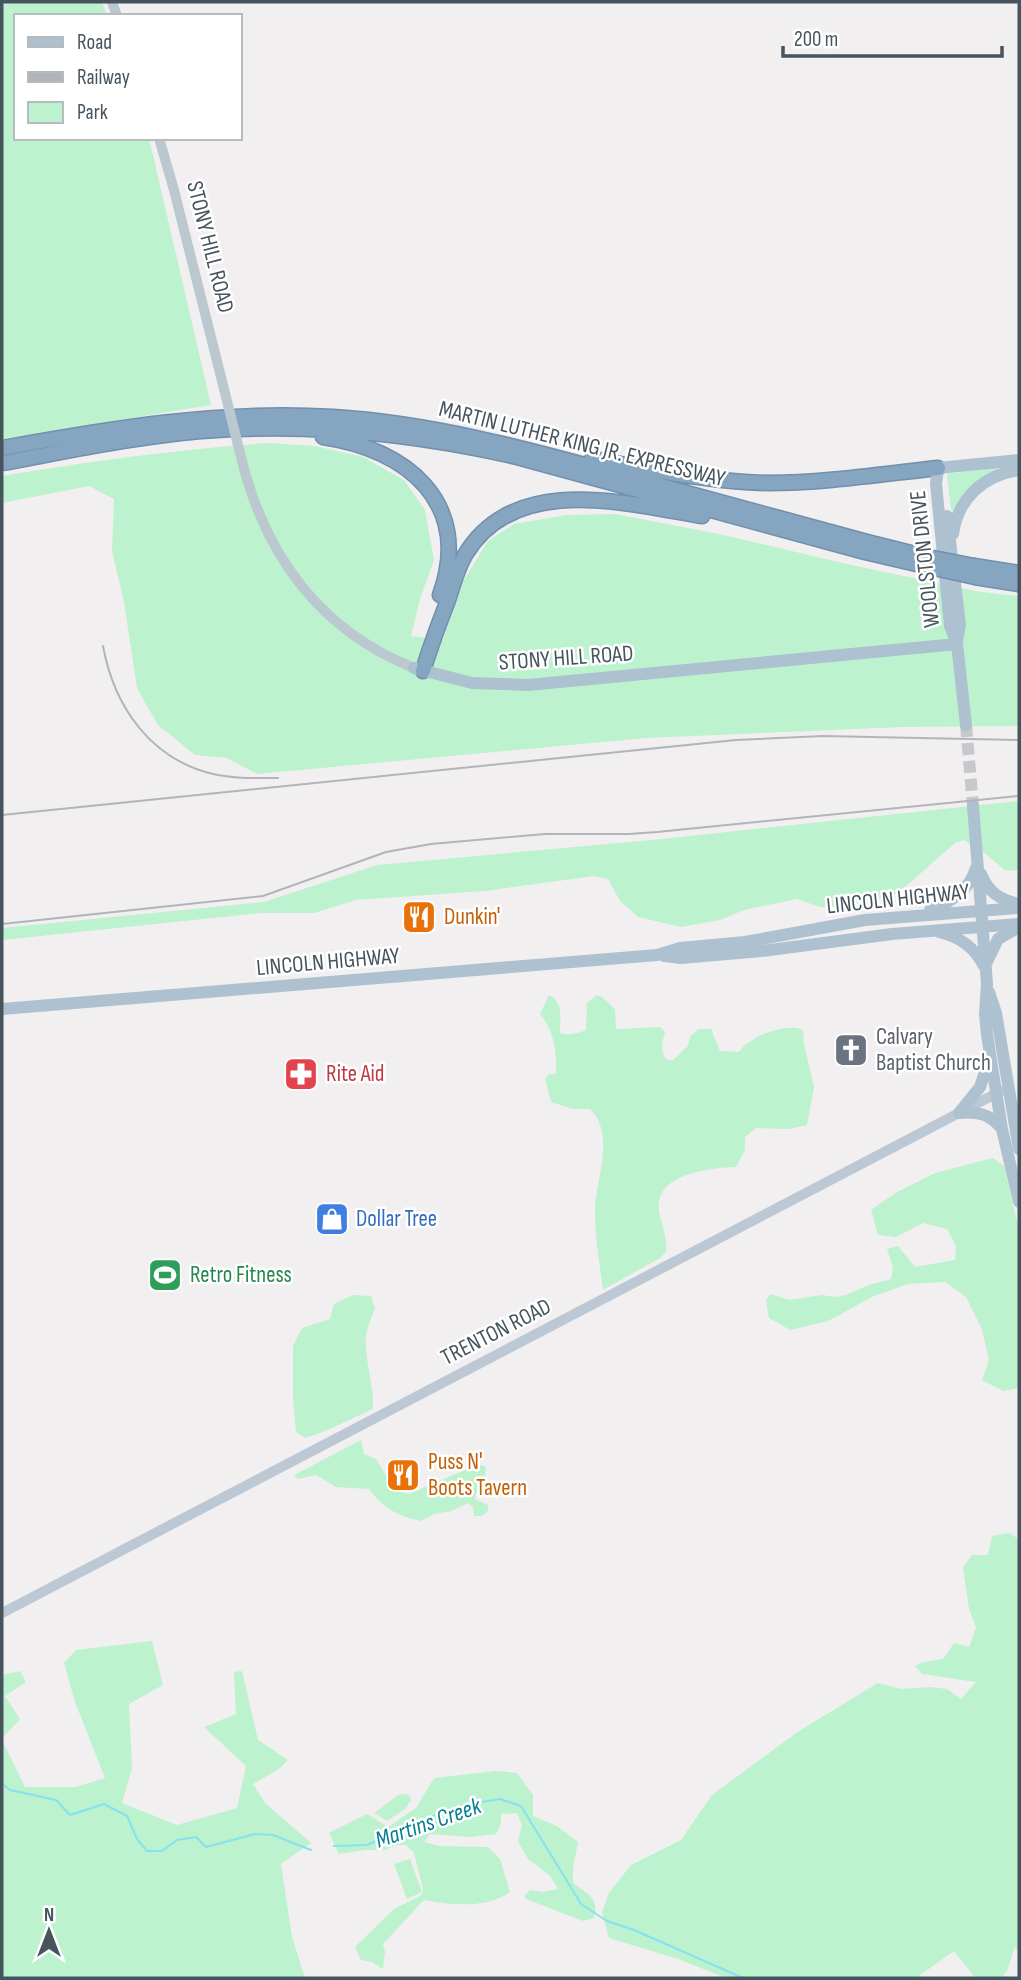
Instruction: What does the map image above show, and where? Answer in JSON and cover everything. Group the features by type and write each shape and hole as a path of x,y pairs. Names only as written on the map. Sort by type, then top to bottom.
{"highway":[{"name":"MARTIN LUTHER KING JR. EXPRESSWAY","path":"2,448 158,422 251,415 332,417 387,422 493,441 867,542 924,561"},
{"name":"MARTIN LUTHER KING JR. EXPRESSWAY","path":"2,463 146,438 252,428 372,432 517,457 793,533 975,571 1019,584"},
{"path":"252,428 324,437 363,446 385,454 404,466 427,488 444,520 449,560 419,669"},
{"path":"493,441 674,474 733,481 799,482 938,468"},
{"path":"419,669 466,554 485,530 522,509 554,501 607,501 793,533"},
{"name":"MARTIN LUTHER KING JR. EXPRESSWAY","path":"975,571 1019,573"}],"main road":[{"name":"WOOLSTON DRIVE","path":"938,468 1019,460"},
{"name":"WOOLSTON DRIVE","path":"938,468 944,483 952,545 960,625 957,644"},
{"name":"WOOLSTON DRIVE","path":"938,468 936,484 950,625 957,644 966,725"},
{"name":"WOOLSTON DRIVE","path":"952,545 956,517 974,490 997,474 1019,470"},
{"name":"STONY HILL ROAD","path":"419,669 472,683 528,685 957,644"},
{"path":"973,806 985,970 996,1013 1019,1149"},
{"path":"977,864 991,891 1019,906"},
{"path":"919,915 958,895 970,882 977,864"},
{"name":"LINCOLN HIGHWAY","path":"657,955 680,948 745,942 865,920 1019,906"},
{"name":"LINCOLN HIGHWAY","path":"2,1009 657,955 681,958 981,926 1019,926"},
{"path":"985,970 990,953 999,939 1019,926"},
{"path":"929,931 960,939 974,951 985,970"},
{"path":"987,984 985,1014 995,1094 1019,1202"},
{"path":"959,1113 980,1087 989,1052"},
{"path":"1003,1059 1019,1073"},
{"name":"TRENTON ROAD","path":"2,1613 1008,1087"},
{"path":"959,1113 984,1114 1002,1129"}],"street":[{"name":"STONY HILL ROAD","path":"160,140 242,461 255,506 267,533 282,561 324,611 386,656 419,669"}],"green space":[{"path":"2,2 102,2 106,14 14,14 14,140 149,140 211,405 2,439"},
{"path":"269,443 315,446 363,457 404,480 425,510 434,560 420,599 411,636 443,640 462,583 488,541 514,524 567,515 615,514 719,534 981,592 1019,596 1019,726 903,727 646,738 257,774 227,758 195,755 158,725 137,688 124,602 112,551 114,499 89,486 2,503 2,476 135,456"},
{"path":"1000,467 955,511 951,510 947,474"},
{"path":"1019,801 1019,870 1006,871 964,840 955,843 898,893 858,906 820,907 797,899 744,910 720,920 681,927 638,917 620,901 608,879 594,876 485,891 356,900 314,913 261,913 2,940 2,928 264,902 377,865 652,840"},
{"path":"549,995 559,1006 560,1033 586,1030 587,1003 597,995 615,1009 616,1029 660,1027 665,1032 662,1047 667,1060 673,1060 688,1046 690,1037 698,1029 711,1029 720,1051 739,1052 751,1041 768,1032 788,1028 803,1030 814,1087 807,1125 789,1129 756,1128 745,1137 745,1150 736,1167 700,1171 675,1180 666,1188 660,1198 659,1210 666,1252 603,1290 595,1214 602,1159 602,1132 590,1109 573,1109 551,1102 545,1079 549,1074 556,1074 555,1050 549,1027 540,1014"},
{"path":"993,1158 1004,1166 1019,1230 1019,1388 1003,1391 982,1380 989,1360 982,1329 966,1297 945,1282 908,1284 874,1296 828,1321 790,1330 769,1318 766,1300 771,1294 789,1300 822,1295 835,1297 891,1279 893,1267 887,1249 898,1246 915,1267 955,1260 956,1246 947,1229 923,1223 896,1237 878,1235 871,1210 897,1192 935,1173"},
{"path":"353,1295 371,1296 375,1308 366,1342 373,1409 305,1438 296,1432 293,1346 302,1328 330,1319 334,1304"},
{"path":"361,1440 364,1454 376,1459 394,1489 409,1494 479,1464 486,1467 484,1488 476,1493 475,1499 488,1505 488,1511 482,1516 474,1516 473,1507 468,1503 421,1521 392,1511 369,1489 336,1487 316,1475 298,1479 294,1475"},
{"path":"1009,1533 1019,1539 1019,1954 1015,1947 1007,1971 1001,1978 974,1976 954,1951 916,1978 726,1978 678,1959 609,1938 602,1912 609,1893 631,1865 681,1840 712,1795 799,1731 878,1683 901,1689 947,1689 961,1699 976,1682 922,1674 915,1666 943,1659 954,1643 969,1647 976,1627 969,1609 963,1567 972,1555 988,1555 992,1536"},
{"path":"152,1641 163,1685 129,1704 132,1768 122,1803 177,1825 237,1808 246,1766 204,1727 236,1714 234,1672 242,1671 258,1740 288,1760 279,1769 253,1784 265,1803 311,1843 281,1864 292,1937 305,1978 2,1978 2,1740 25,1787 76,1787 105,1778 75,1702 64,1663 76,1650"},
{"path":"20,1671 26,1682 5,1696 20,1719 2,1738 2,1675"},
{"path":"496,1771 517,1773 533,1795 533,1816 557,1826 578,1842 573,1883 594,1901 594,1918 583,1921 526,1899 524,1896 530,1890 542,1892 558,1889 550,1876 528,1859 518,1841 522,1825 517,1813 501,1814 501,1824 496,1834 470,1837 430,1834 424,1842 439,1846 488,1847 500,1859 510,1892 480,1903 457,1904 424,1900 383,1944 383,1969 372,1962 361,1960 355,1947 394,1909 422,1895 423,1889 414,1853 406,1845 396,1845 385,1850 339,1854 329,1833 367,1814 388,1827 416,1808 434,1778"},
{"path":"406,1794 411,1800 405,1809 387,1821 374,1813 398,1795"},
{"path":"410,1859 422,1892 407,1899 394,1864"}],"waterway":[{"name":"Martins Creek","path":"2,1784 10,1790 56,1800 70,1815 104,1804 127,1816 137,1839 147,1851 162,1851 177,1840 196,1837 206,1847 255,1834 273,1835 311,1850"},
{"name":"Martins Creek","path":"334,1846 367,1845 425,1819 469,1804 500,1799 521,1806 581,1904 607,1921 634,1930 743,1978"}],"tunnel":[{"path":"966,725 973,806"}],"railway":[{"path":"103,646 108,668 126,709 153,743 191,767 213,774 278,778"},
{"path":"2,815 736,740 823,736 1019,740"},
{"path":"2,924 263,896 386,852 431,844 545,834 657,832 1019,796"}],"place":[{"name":"Dunkin'","path":"419,917"},
{"name":"Calvary Baptist Church","path":"851,1050"},
{"name":"Rite Aid","path":"301,1074"},
{"name":"Dollar Tree","path":"332,1219"},
{"name":"Retro Fitness","path":"165,1275"},
{"name":"Puss N' Boots Tavern","path":"403,1475"}]}
